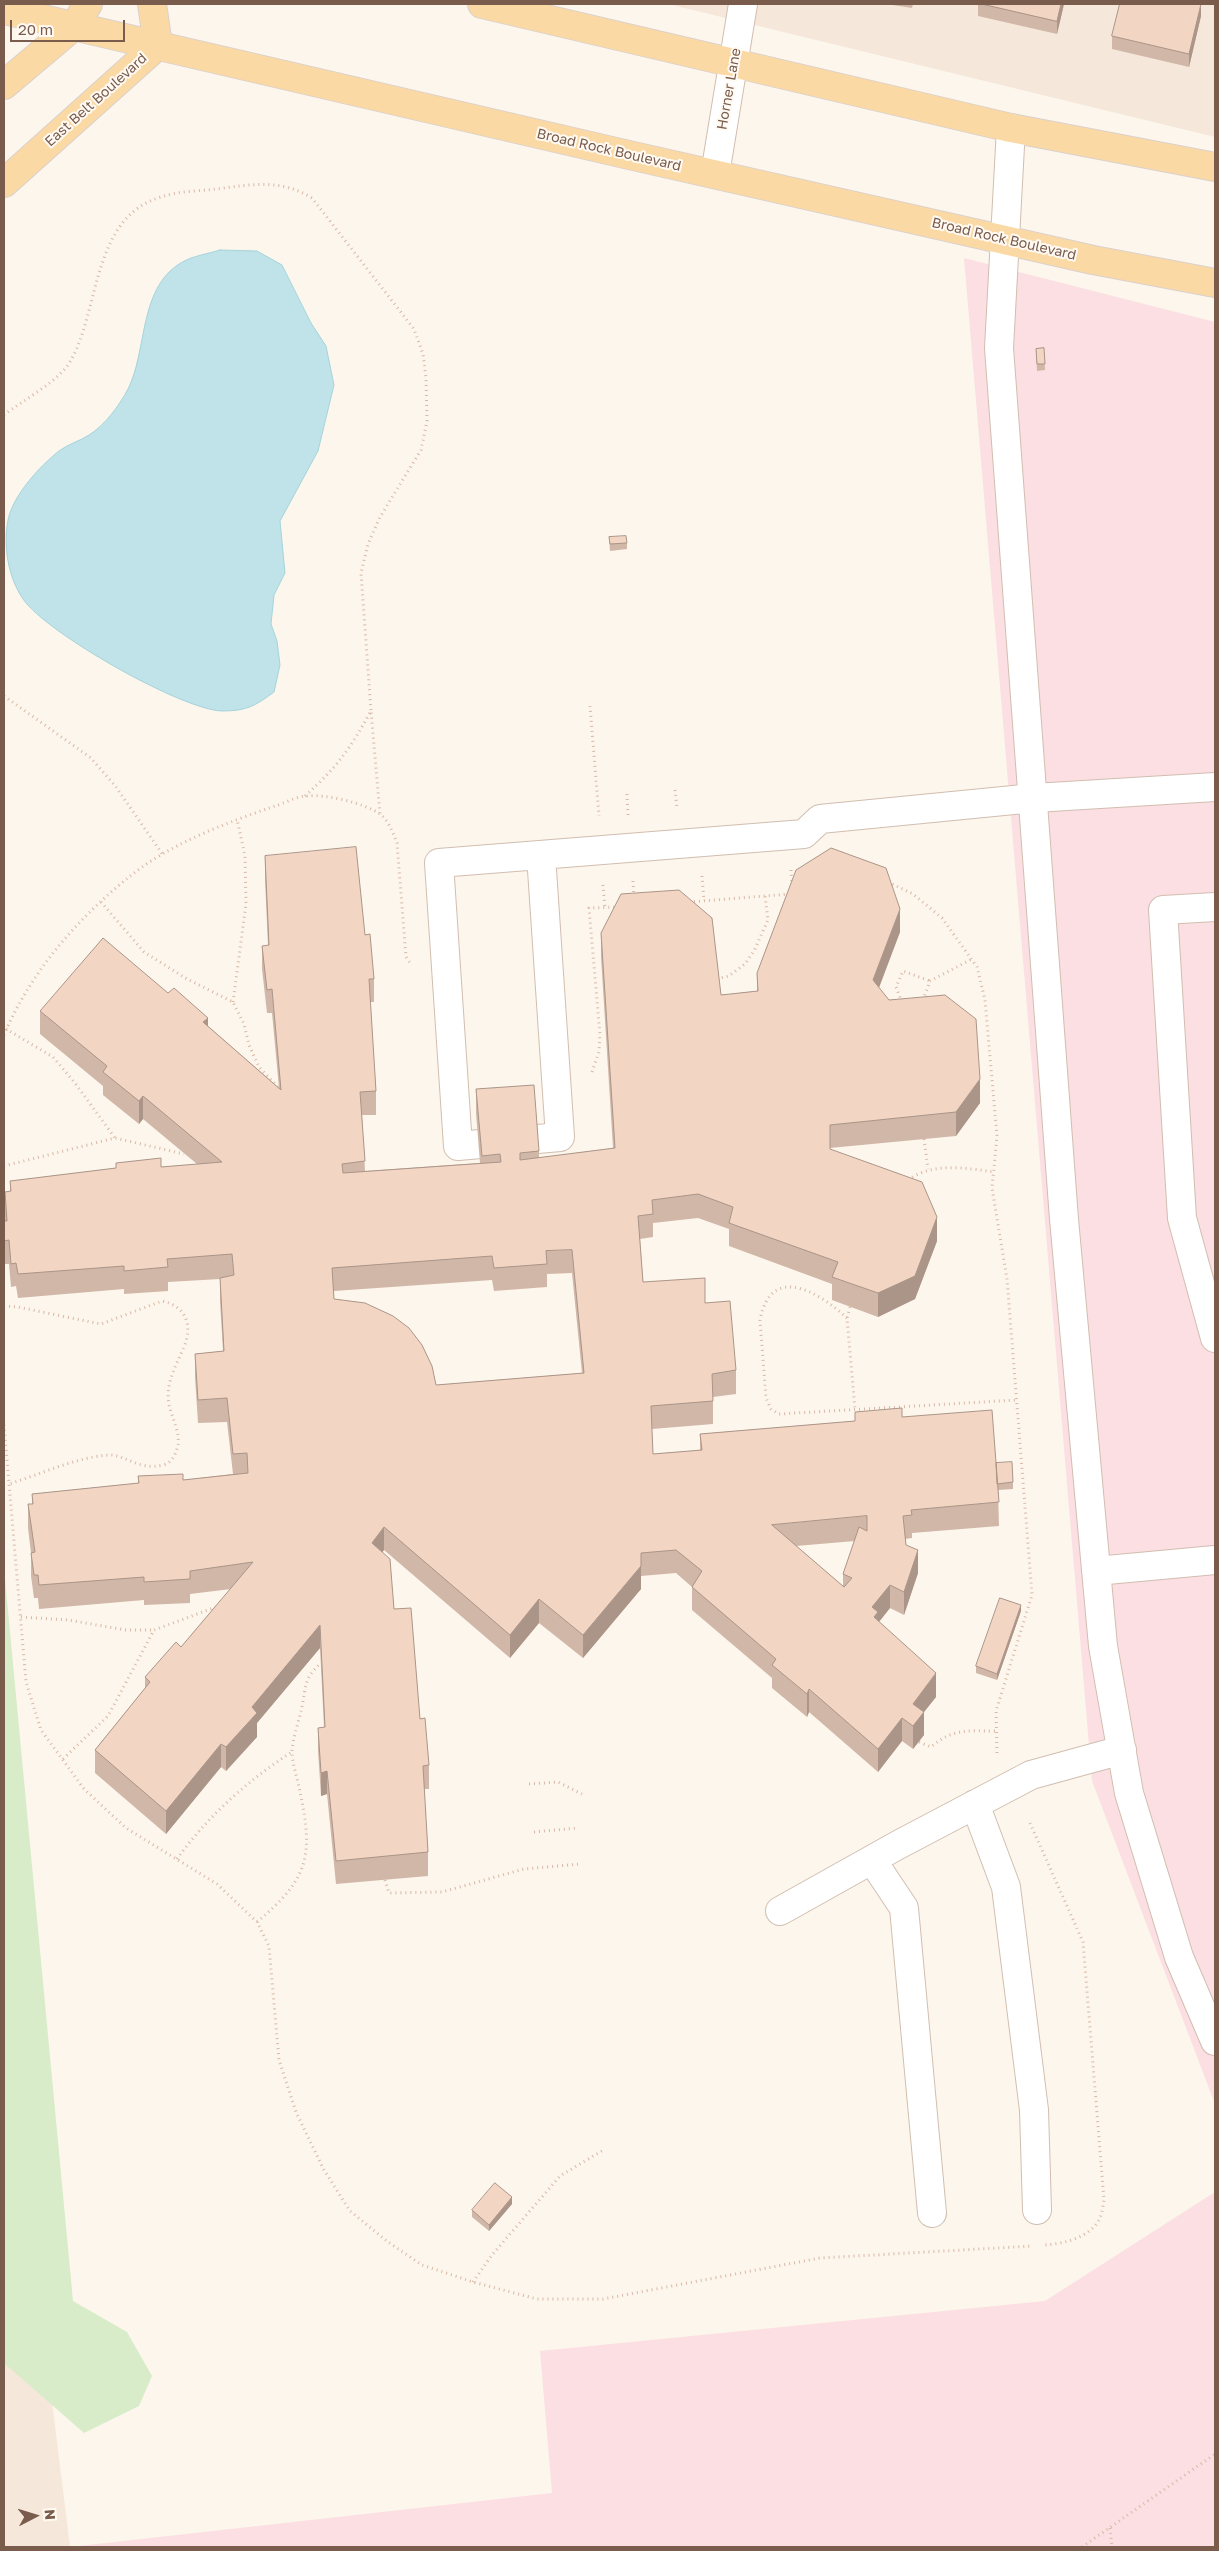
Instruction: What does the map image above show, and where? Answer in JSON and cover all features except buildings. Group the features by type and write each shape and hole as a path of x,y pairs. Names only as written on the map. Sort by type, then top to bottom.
{"main road":[{"name":"East Belt Boulevard","path":"4,183 158,45 152,4"},
{"path":"482,4 734,61 1011,128 1215,167"},
{"name":"Broad Rock Boulevard","path":"4,10 81,15 158,45 1006,240 1215,283"},
{"path":"4,85 81,15"}],"street":[{"name":"Horner Lane","path":"714,174 743,4"},
{"path":"1011,128 999,348 1064,1219 1103,1646 1129,1793 1179,1957 1215,2041"},
{"path":"541,855 560,1137 458,1146 439,863 804,834 820,819 1034,798 1215,787"},
{"path":"1215,907 1163,910 1182,1218 1215,1338"},
{"path":"1096,1571 1215,1560"},
{"path":"780,1910 1032,1775 1122,1750"},
{"path":"976,1804 1006,1887 1034,2110 1037,2210"},
{"path":"872,1860 904,1908 932,2213"}],"path":[{"path":"4,414 59,375 71,362 81,339 106,252 119,226 139,208 160,197 235,186 276,184 297,188 312,198 414,329 424,362 427,421 420,450 380,517 368,544 360,573 380,814 390,827 397,843 406,957 415,969"},
{"path":"4,696 91,758 116,787 164,855"},
{"path":"590,706 599,826"},
{"path":"4,1035 36,974 101,902 130,875 187,841 237,820 306,796 333,770 348,751 371,711"},
{"path":"675,790 677,814"},
{"path":"627,794 628,818"},
{"path":"306,796 341,800 380,814"},
{"path":"237,820 244,856 246,904 233,1002 244,1024 249,1045 259,1068 279,1088"},
{"path":"684,902 792,894 790,862"},
{"path":"702,872 704,900"},
{"path":"883,879 912,894 942,918 978,967 985,1000 997,1136 992,1188 1007,1279 1032,1595 996,1711 997,1755"},
{"path":"603,880 604,908"},
{"path":"716,979 729,976 745,964 754,951 768,920 765,896"},
{"path":"101,902 144,952 187,978 233,1002"},
{"path":"600,1035 589,908 627,906"},
{"path":"922,1003 930,981 972,959"},
{"path":"911,1007 902,1003 896,987 902,971 930,981"},
{"path":"6,1029 52,1057 75,1083 115,1138"},
{"path":"4,1166 115,1138 184,1154"},
{"path":"924,1139 928,1169"},
{"path":"904,1183 928,1169 962,1168 994,1172"},
{"path":"847,1318 836,1307 799,1287 787,1286 768,1297 761,1314 766,1398 771,1409 779,1414 1017,1400"},
{"path":"4,1306 18,1307 101,1324 162,1301 172,1303 182,1310 188,1321 188,1332 170,1378 168,1390 169,1404 179,1440 172,1460 165,1465 142,1467 110,1455 76,1462 9,1484"},
{"path":"850,1307 847,1318 855,1409"},
{"path":"4,1425 26,1682 41,1730 84,1789 126,1828 218,1884 257,1922 268,1946 279,2060 296,2112 324,2170 350,2212 388,2242 422,2265 473,2282 537,2299 604,2299 820,2258 1058,2244 1083,2236 1099,2220 1104,2200 1083,1942 1030,1823"},
{"path":"20,1617 68,1620 126,1630 154,1630 225,1604"},
{"path":"62,1759 108,1716 154,1630"},
{"path":"257,1922 279,1904 297,1883 304,1862 307,1838 305,1815 292,1752 309,1674 321,1663"},
{"path":"919,1742 931,1747 944,1736 956,1731 995,1731"},
{"path":"177,1859 194,1835 263,1770 292,1752"},
{"path":"530,1784 558,1782 582,1794"},
{"path":"534,1832 578,1828"},
{"path":"386,1880 389,1893 442,1892 524,1870 580,1864"},
{"path":"473,2282 492,2255 560,2176 605,2149"},
{"path":"1082,2547 1215,2454"},
{"path":"1110,2528 1112,2547"}],"shaded area":[{"path":"668,4 1215,4 1215,137"},
{"path":"964,258 1215,322 1215,2104 1092,1781"},
{"path":"4,2017 70,2546 70,2547 4,2547"},
{"path":"1215,2192 1215,2547 70,2547 552,2493 540,2351 1045,2301"}],"green space":[{"path":"4,1568 73,2301 127,2332 152,2376 139,2406 84,2433 4,2363"}],"water":[{"path":"220,250 257,251 282,265 311,323 326,346 334,385 318,451 280,521 285,573 274,595 271,624 277,641 280,665 274,692 250,707 222,711 177,698 148,684 116,667 58,631 37,614 23,599 10,571 6,540 11,510 28,482 59,451 101,426 111,415 128,389 135,372 147,316 161,281 174,268 191,258"}]}
